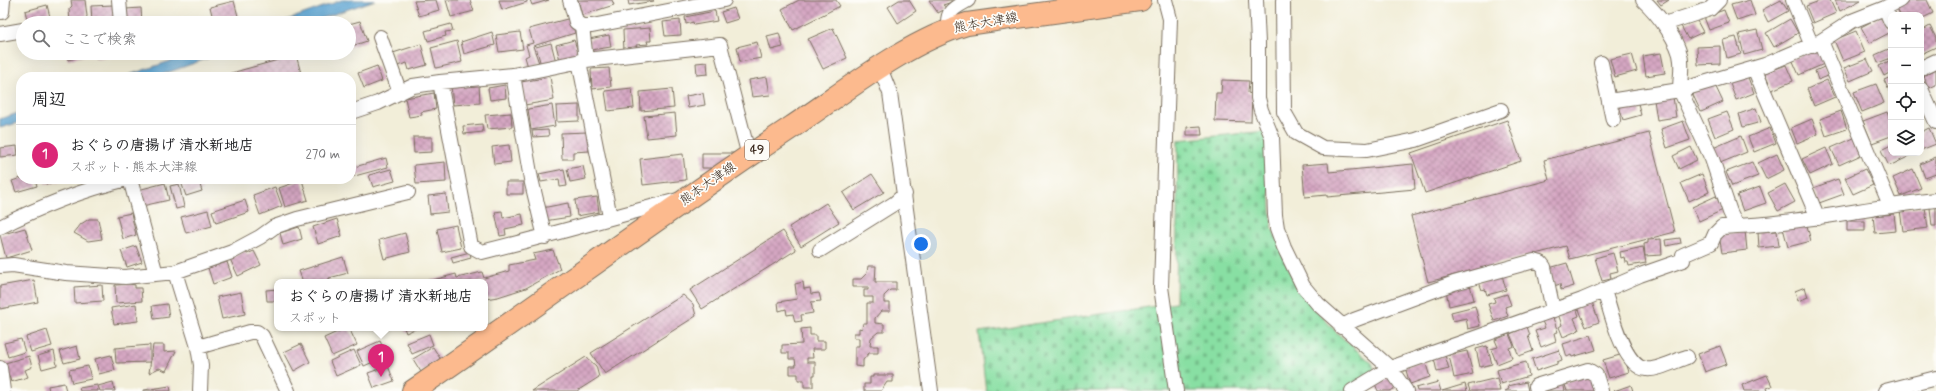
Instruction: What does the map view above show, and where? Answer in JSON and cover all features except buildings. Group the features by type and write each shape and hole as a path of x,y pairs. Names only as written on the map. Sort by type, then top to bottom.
{"main road":[{"name":"熊本大津線","path":"413,391 502,331 748,156 914,46 949,29 967,24 1140,0"}],"street":[{"path":"119,0 120,16"},
{"path":"570,0 576,22 582,26 724,0"},
{"path":"949,29 948,22 950,13 953,9 968,0"},
{"path":"1165,0 1170,18 1162,287 1176,391"},
{"path":"1256,0 1258,98 1261,110 1272,137 1277,228 1303,286 1318,304 1341,327 1390,368 1406,391"},
{"path":"1283,0 1284,112 1296,133 1317,145 1323,148 1367,150 1416,140 1501,110"},
{"path":"1643,0 1664,24 1682,60 1680,90 1712,159 1730,212 1737,226"},
{"path":"1664,24 1710,9 1719,0"},
{"path":"1793,0 1817,43 1890,205"},
{"path":"1609,101 1680,90 1754,68 1817,43 1852,21 1885,8 1900,0"},
{"path":"1885,8 1888,15"},
{"path":"582,26 582,61 610,217"},
{"path":"0,34 16,31"},
{"path":"380,37 400,93"},
{"path":"356,110 378,103 413,86 513,75 582,61 720,45 748,156"},
{"path":"1924,67 1936,61"},
{"path":"1601,63 1613,120"},
{"path":"880,68 890,93 931,391"},
{"path":"1754,68 1818,218"},
{"path":"513,75 531,179 545,237"},
{"path":"440,82 471,246 482,252 545,237 610,217 688,198"},
{"path":"1924,96 1936,122"},
{"path":"0,226 32,211 95,187 107,184"},
{"path":"129,184 156,274"},
{"path":"0,266 14,265 66,272 126,277 175,272 232,252 260,237 274,227 297,219 408,192"},
{"path":"820,250 905,194"},
{"path":"1352,391 1390,368 1553,310 1640,275 1683,260 1684,255 1710,242 1722,227 1768,224 1818,218 1890,205 1936,200"},
{"path":"1341,327 1367,315 1454,283 1534,261 1544,265 1553,310"},
{"path":"175,272 198,347 201,365 200,391"},
{"path":"1604,290 1621,342 1628,354 1640,367 1647,370 1687,356"},
{"path":"198,347 250,332 257,332 262,336 288,391"},
{"path":"0,368 3,391"},
{"path":"1537,391 1536,386 1588,370 1596,376 1601,391"},
{"path":"1885,391 1930,383"}],"green space":[{"path":"1266,131 1272,227 1297,289 1337,333 1372,363 1374,373 1347,391 986,391 979,332 1176,303 1178,140"}],"water":[{"path":"342,0 375,0 328,16 298,16"},
{"path":"173,60 203,60 169,72 138,72"},
{"path":"16,114 16,123 0,128 0,119"}],"place":[{"name":"おぐらの唐揚げ 清水新地店","path":"381,377"}]}
